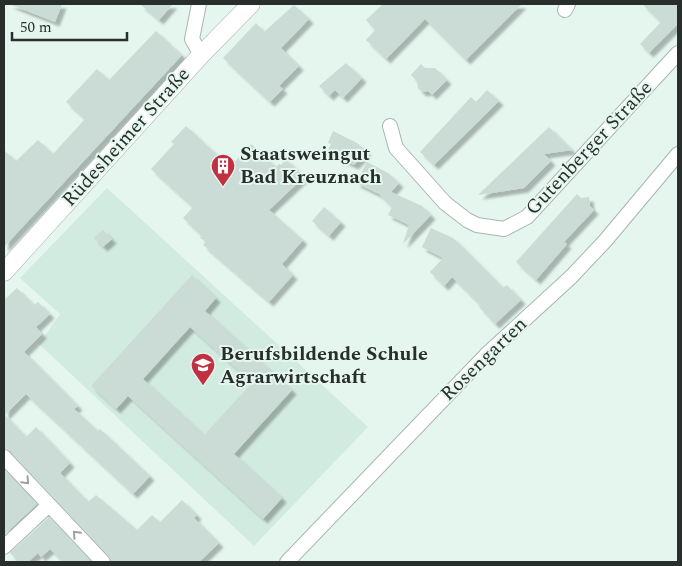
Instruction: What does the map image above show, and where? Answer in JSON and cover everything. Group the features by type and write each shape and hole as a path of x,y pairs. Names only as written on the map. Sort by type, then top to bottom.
{"street":[{"path":"199,4 192,39 201,55"},
{"name":"Rüdesheimer Straße","path":"4,272 201,55 251,4"},
{"name":"Gutenberger Straße","path":"390,126 396,148 445,202 467,220 477,225 504,229 527,217 678,53"},
{"name":"Rosengarten","path":"287,562 486,355 578,270 605,242 678,154"},
{"path":"4,457 103,562"},
{"path":"4,547 49,505"}],"shaded area":[{"name":"Berufsbildende Schule Agrarwirtschaft","path":"107,188 368,427 254,546 39,344 60,314 20,278"}],"building":[{"path":"9,4 62,4 55,22"},
{"path":"140,4 173,4 159,20"},
{"path":"383,4 522,4 466,60 425,19 386,59 366,40 375,30 366,20"},
{"path":"642,4 678,4 678,24 649,53 640,44 661,22"},
{"path":"294,5 309,19 281,48 299,66 279,86 283,89 270,102 223,58 256,23 264,32"},
{"path":"156,31 182,55 4,247 4,150 16,161 38,140 53,154 85,119 66,102 97,69 109,80"},
{"path":"346,63 362,78 343,98 335,90 329,96 319,86"},
{"path":"421,64 425,68 435,68 447,80 432,95 428,91 422,92 418,88 417,81 411,75"},
{"path":"487,90 499,101 434,165 420,152 471,97 476,102"},
{"path":"186,126 230,167 251,144 276,167 279,164 281,165 286,159 304,177 269,210 303,240 282,264 293,275 269,302 203,245 206,242 200,238 202,236 183,218 193,207 151,169 174,144 171,142"},
{"path":"549,127 572,150 544,154 551,161 524,188 478,195"},
{"path":"333,131 357,143 367,152 354,165 327,152 331,144 328,143"},
{"path":"367,162 388,173 399,183 391,192 422,206 431,215 403,244 409,225 388,215 392,207 379,194 356,183"},
{"path":"577,194 581,198 589,197 590,206 594,210 564,242 567,244 536,280 516,262"},
{"path":"324,207 341,222 329,236 312,221"},
{"path":"431,228 453,238 503,288 507,285 521,300 495,324 479,307 481,306 452,277 444,286 430,272 443,258 422,247"},
{"path":"103,230 112,239 103,247 94,238"},
{"path":"192,275 216,298 205,311 292,390 234,454 282,498 263,519 128,396 116,409 91,386","holes":["190,327 252,383 204,435 143,379"]},
{"path":"17,288 34,305 38,302 50,314 36,327 42,334 24,352 78,406 74,409 98,431 100,429 150,476 133,494 26,394 5,415 26,437 36,427 70,463 60,473 88,502 96,495 137,530 152,515 160,522 182,500 197,515 194,518 219,543 199,562 112,562 109,556 10,451 4,448 4,300"},
{"path":"4,469 37,504 4,535"},
{"path":"49,517 91,562 63,562 50,549 41,557 38,553 28,562 19,562 10,553"}],"place":[{"name":"Staatsweingut Bad Kreuznach","path":"223,187"},
{"name":"Berufsbildende Schule Agrarwirtschaft","path":"203,386"}]}
